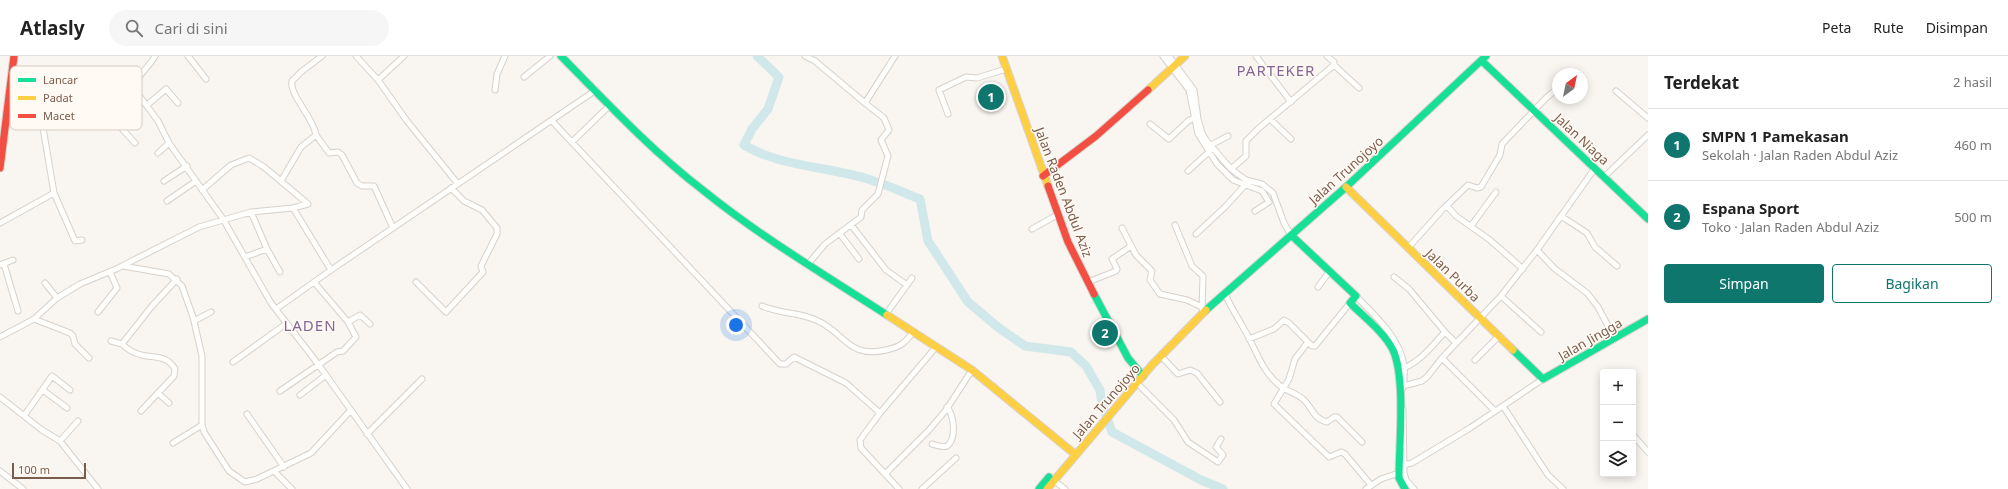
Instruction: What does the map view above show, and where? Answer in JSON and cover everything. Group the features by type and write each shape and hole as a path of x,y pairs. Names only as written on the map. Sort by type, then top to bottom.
{"main road":[{"path":"13,66 14,56"},
{"path":"561,56 672,166 703,191 750,226 972,370 1072,451"},
{"name":"Jalan Raden Abdul Aziz","path":"1002,56 1057,215 1088,282 1126,354 1142,374"},
{"path":"1044,176 1096,136 1185,56"},
{"name":"Jalan Niaga","path":"1482,58 1534,111 1596,168 1648,219"},
{"name":"Jalan Trunojoyo","path":"1047,489 1052,479 1072,451 1088,437 1148,366 1152,365 1161,356 1202,311 1222,296 1346,187 1482,58"},
{"path":"0,168 10,89"},
{"name":"Jalan Purba","path":"1346,187 1543,379"},
{"path":"1291,235 1356,296 1350,303 1365,311 1389,344 1401,369 1402,465 1399,473 1400,483 1405,489"},
{"name":"Jalan Jingga","path":"1543,379 1648,319"},
{"name":"Jalan Trunojoyo","path":"1039,489 1052,479"}],"street":[{"path":"142,75 151,64 155,56"},
{"path":"188,56 206,79"},
{"path":"322,56 296,76 291,85 295,94 312,120 316,135 329,153 338,152 342,155 352,170 357,183 362,186 374,186 393,228"},
{"path":"356,56 378,80 407,121 458,184"},
{"path":"378,80 404,56"},
{"path":"495,90 497,74 506,56"},
{"path":"524,77 550,56"},
{"path":"805,56 815,61 884,118 888,125 887,134 881,140 888,156 881,176 878,194 862,210 861,217 852,226 825,244 809,263"},
{"path":"865,103 895,56"},
{"path":"1163,56 1175,66 1194,90 1197,124 1200,138 1231,169 1246,180 1262,184 1273,194 1291,235"},
{"path":"1169,56 1189,90 1194,118 1197,124"},
{"path":"1256,56 1291,102"},
{"path":"1327,56 1334,62 1334,65 1359,88"},
{"path":"1231,169 1247,155 1245,147 1246,141 1317,78 1334,65"},
{"path":"948,114 939,92 941,89 966,77 977,78 1006,69"},
{"path":"147,105 166,89 178,103"},
{"path":"276,309 596,90"},
{"path":"1616,91 1648,118"},
{"path":"1408,248 1468,185 1477,188 1481,187 1500,155 1502,144 1552,94"},
{"path":"142,99 169,143 187,166 223,219 266,296 326,375 406,489"},
{"path":"572,142 610,105"},
{"path":"1150,124 1168,139 1188,121 1194,118"},
{"path":"1270,119 1292,139"},
{"path":"552,121 780,364 786,364 791,358 795,357 841,380 850,386 880,413"},
{"path":"43,130 54,193 75,241 82,240"},
{"path":"124,130 135,143"},
{"path":"281,181 301,147 316,135"},
{"path":"1604,177 1648,135"},
{"path":"1188,171 1211,149 1228,136"},
{"path":"158,153 169,143"},
{"path":"1211,149 1216,164 1230,177 1262,191 1269,202"},
{"path":"0,337 34,318 57,298 80,284 110,272 178,236 223,219 251,212 293,208 308,204 253,159 249,158 231,165 202,190"},
{"path":"164,181 187,166"},
{"path":"1403,386 1422,381 1501,296 1523,269 1596,168"},
{"path":"167,201 196,181"},
{"path":"1196,234 1225,207 1245,184"},
{"path":"416,282 446,312 483,272 481,266 497,234 497,228 482,210 464,201 451,188"},
{"path":"1471,226 1496,192"},
{"path":"0,223 54,193"},
{"path":"1255,211 1269,202 1276,200"},
{"path":"1447,206 1456,216 1490,240 1523,269"},
{"path":"293,208 331,270"},
{"path":"251,212 267,249 280,272"},
{"path":"1032,229 1057,215"},
{"path":"1561,216 1587,233 1595,247 1617,266"},
{"path":"1175,224 1192,266 1204,276 1202,311"},
{"path":"852,226 886,270 907,285"},
{"path":"1122,228 1136,256 1152,271 1150,280 1157,292 1163,296 1187,300 1202,311"},
{"path":"840,234 860,259"},
{"path":"1088,282 1116,271 1117,269 1112,259 1131,246"},
{"path":"245,256 267,249"},
{"path":"1537,250 1554,268 1587,293 1598,307 1615,339"},
{"path":"14,260 2,265 18,311"},
{"path":"122,266 163,273 177,279 186,295 202,356 202,426 208,440 228,471 245,482 257,479 311,453 328,437 351,410"},
{"path":"98,312 117,287 110,272"},
{"path":"1318,287 1330,272"},
{"path":"1394,277 1410,289 1445,332 1456,343"},
{"path":"886,314 912,278"},
{"path":"122,344 152,306 177,279"},
{"path":"280,391 318,364 337,352 343,351 356,338 356,335 348,322 314,282"},
{"path":"45,283 57,298"},
{"path":"1222,296 1271,378 1284,389 1294,392 1303,399 1320,420 1328,422 1334,417 1337,417 1362,442"},
{"path":"1356,296 1365,311"},
{"path":"1501,296 1541,332"},
{"path":"1249,339 1274,329 1284,320 1289,323 1312,346 1315,346 1350,303"},
{"path":"762,306 817,320 854,348 863,352 877,352 899,347 913,332"},
{"path":"194,321 211,312"},
{"path":"348,322 360,315 370,324"},
{"path":"34,318 70,333 73,336 75,344 90,358"},
{"path":"233,362 287,323"},
{"path":"1401,427 1403,386 1401,369 1419,359 1445,332"},
{"path":"1475,360 1499,336"},
{"path":"111,341 122,344 142,355 161,357 173,365 175,369 175,374 141,411"},
{"path":"1308,342 1295,359 1284,389 1274,402 1275,406 1329,457 1341,452 1345,454 1371,485"},
{"path":"899,489 863,450 859,443 880,413 936,346"},
{"path":"1161,356 1178,374 1190,370 1197,373 1220,402"},
{"path":"1442,358 1495,411"},
{"path":"885,474 930,430 948,407 972,370"},
{"path":"300,395 326,375"},
{"path":"24,416 53,376 70,390"},
{"path":"367,434 422,379"},
{"path":"1414,489 1406,480 1402,465 1412,463 1495,411 1505,409 1543,379"},
{"path":"1136,381 1174,420 1188,442 1218,462 1223,455 1216,448 1221,439"},
{"path":"43,390 67,408"},
{"path":"158,393 169,403"},
{"path":"0,397 60,441 98,489"},
{"path":"932,444 944,447 948,445 951,440 953,416 948,407"},
{"path":"1505,409 1548,476 1563,489"},
{"path":"248,414 284,467"},
{"path":"60,441 78,421"},
{"path":"173,443 202,426"},
{"path":"1636,438 1646,446 1648,452"},
{"path":"922,489 956,458"},
{"path":"0,471 23,489"},
{"path":"274,471 292,489"},
{"path":"1366,489 1371,485 1399,473"},
{"path":"1052,479 1064,489"},
{"path":"243,489 245,482"}],"waterway":[{"path":"757,56 779,77 768,109 752,129 744,145 759,153 774,158 855,175 920,199 928,241 968,302 999,328 1025,346 1071,352 1086,366 1100,390 1102,404 1112,432 1201,480 1223,489"}],"traffic: fast":[{"path":"561,56 648,143 685,176 771,240 887,315"},
{"path":"1206,310 1346,187 1486,56"},
{"path":"1482,61 1648,219"},
{"path":"1291,235 1356,296 1350,303 1379,331 1393,350 1397,362 1401,394 1399,478 1405,489"},
{"path":"1094,294 1128,358 1143,376"},
{"path":"1513,350 1543,379 1648,319"},
{"path":"1039,489 1049,477"}],"traffic: slow":[{"path":"1002,56 1048,186"},
{"path":"1148,90 1185,56"},
{"path":"1346,187 1513,350"},
{"path":"1047,489 1152,365 1206,310"},
{"path":"887,315 972,370 1076,455"}],"traffic: jam":[{"path":"13,66 14,56"},
{"path":"0,168 10,88"},
{"path":"1043,176 1096,136 1148,90"},
{"path":"1048,186 1068,242 1094,294"}],"place":[{"name":"SMPN 1 Pamekasan","path":"991,97"},
{"name":"Espana Sport","path":"1105,333"}],"district":[{"name":"PARTEKER","path":"1276,71"},
{"name":"LADEN","path":"310,326"}]}
